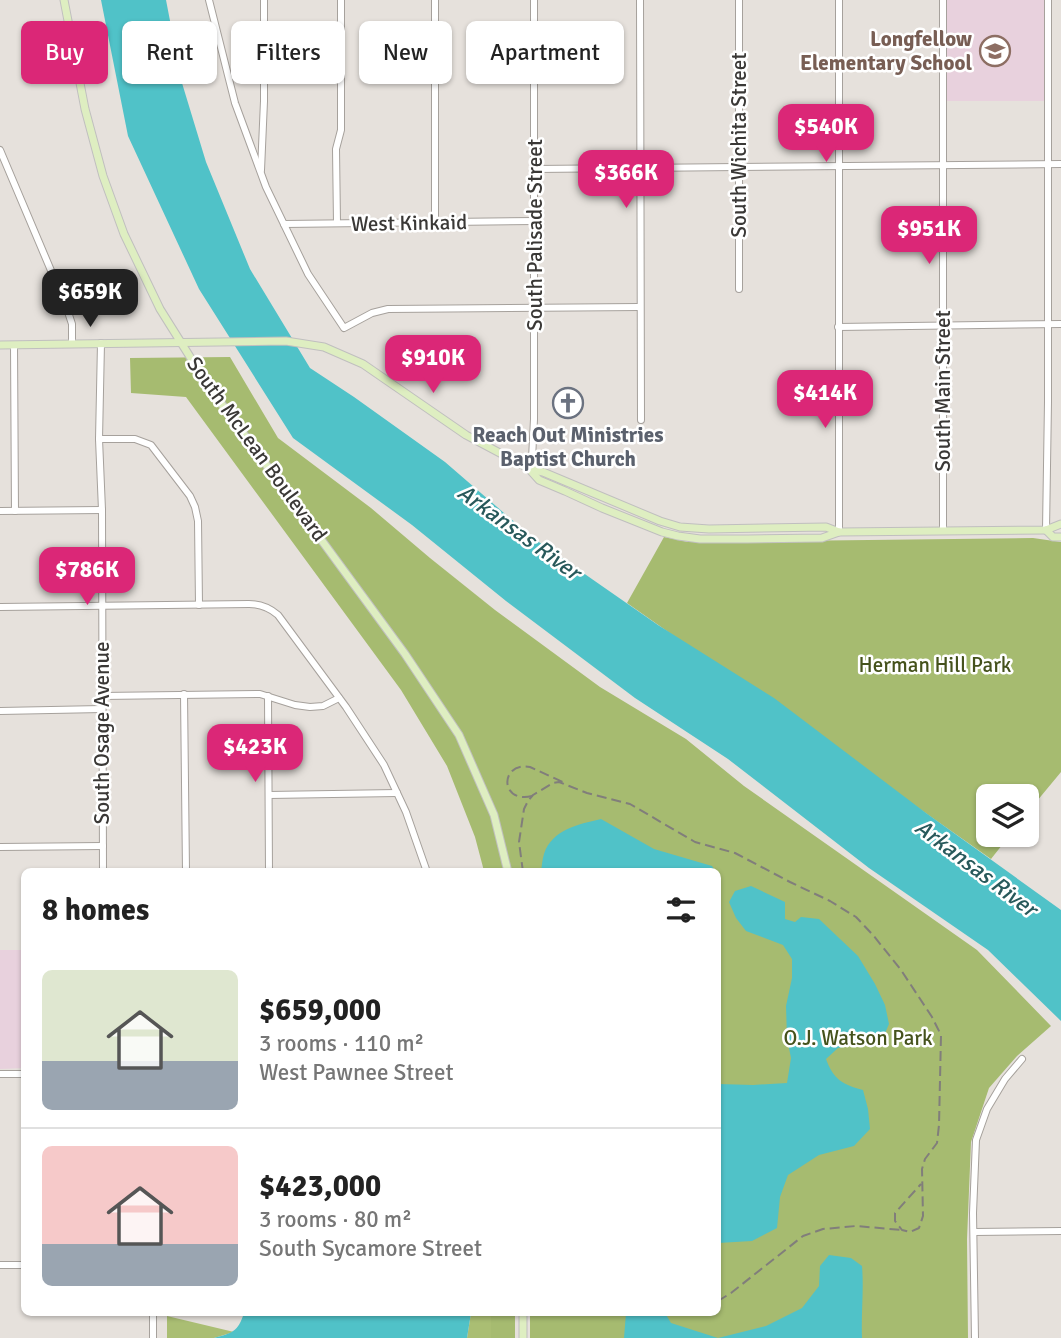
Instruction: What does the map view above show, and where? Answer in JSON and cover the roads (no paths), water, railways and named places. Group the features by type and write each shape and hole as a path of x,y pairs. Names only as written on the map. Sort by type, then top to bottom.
{"main road":[{"name":"South McLean Boulevard","path":"64,0 85,109 103,176 124,234 160,309 207,384 405,654 459,735 494,815 507,868"},
{"path":"0,345 286,341 324,347 363,364 466,435 530,469 539,480 614,513 678,536 724,539 822,538 839,532 1046,530 1061,524"},
{"path":"1046,530 1053,537 1061,537"},
{"path":"523,1316 523,1338"}],"street":[{"path":"209,0 235,103 261,174 308,274 344,328 372,313 388,309 640,307"},
{"path":"261,174 264,0"},
{"path":"337,223 336,149 341,130 341,0"},
{"path":"435,0 435,222"},
{"name":"South Palisade Street","path":"530,469 533,459 535,307 534,0"},
{"path":"640,0 641,420"},
{"name":"South Wichita Street","path":"739,0 739,289"},
{"path":"839,0 839,532"},
{"name":"South Main Street","path":"943,0 943,531"},
{"path":"1046,530 1048,0"},
{"path":"0,150 66,306 72,324 72,344"},
{"path":"535,169 1061,164"},
{"name":"West Kinkaid","path":"284,224 535,221"},
{"path":"838,327 1061,324"},
{"name":"South Osage Avenue","path":"101,343 103,868"},
{"path":"14,345 15,511"},
{"path":"100,439 135,439 151,446 190,496 198,521 199,605"},
{"path":"0,511 102,510"},
{"path":"0,607 249,604 265,607 278,615 384,765 406,812 426,868"},
{"path":"102,696 252,693 310,707 323,706 339,698"},
{"path":"184,694 186,868"},
{"path":"268,696 269,868"},
{"path":"0,711 102,709"},
{"path":"269,794 397,793"},
{"path":"0,847 103,846"},
{"path":"975,1338 976,1140 987,1109 1005,1079 1022,1059"},
{"path":"0,1074 21,1074"},
{"path":"974,1232 1061,1231"},
{"path":"0,1265 21,1265"},
{"path":"153,1316 153,1338"}],"water":[{"name":"Arkansas River","path":"101,0 166,0 170,21 122,21 122,84 182,84 206,162 250,269 310,368 445,462 533,538 658,625 774,698 926,813 1061,910 1061,1021 988,950 869,868 728,759 635,698 506,601 412,525 293,438 199,289 128,136 108,35 108,21 105,21"},
{"path":"601,819 654,849 713,868 542,868 544,854 553,839 560,833"},
{"path":"751,886 785,902 785,919 795,922 801,917 819,919 858,956 885,1005 889,1024 882,1040 838,1048 826,1059 832,1072 840,1080 863,1090 870,1129 854,1146 819,1155 788,1175 780,1197 777,1228 752,1241 721,1243 721,1084 787,1083 791,1058 786,1006 792,978 792,959 783,945 746,931 729,902 735,891"},
{"path":"829,1255 851,1258 862,1266 862,1338 718,1338 766,1326 802,1308 819,1286 820,1266"},
{"path":"243,1316 470,1316 467,1338 214,1338 234,1331"},
{"path":"626,1316 667,1316 671,1323 718,1338 624,1338"}],"railway":[{"path":"532,796 521,797 509,789 507,782 513,770 530,767 565,783"},
{"path":"522,868 519,842 524,809 533,795 559,782 587,793 630,804 695,842 735,853 856,917 901,970 941,1035 939,1125 937,1143 925,1159 922,1169 923,1216 919,1228 910,1232 902,1230 895,1221 895,1213 921,1184"},
{"path":"721,1299 803,1236 823,1229 856,1226 902,1230"}],"place":[{"name":"Longfellow Elementary School","path":"995,51"},
{"name":"Reach Out Ministries Baptist Church","path":"568,403"}],"park label":[{"name":"Herman Hill Park","path":"935,665"},
{"name":"O.J. Watson Park","path":"858,1038"}]}
